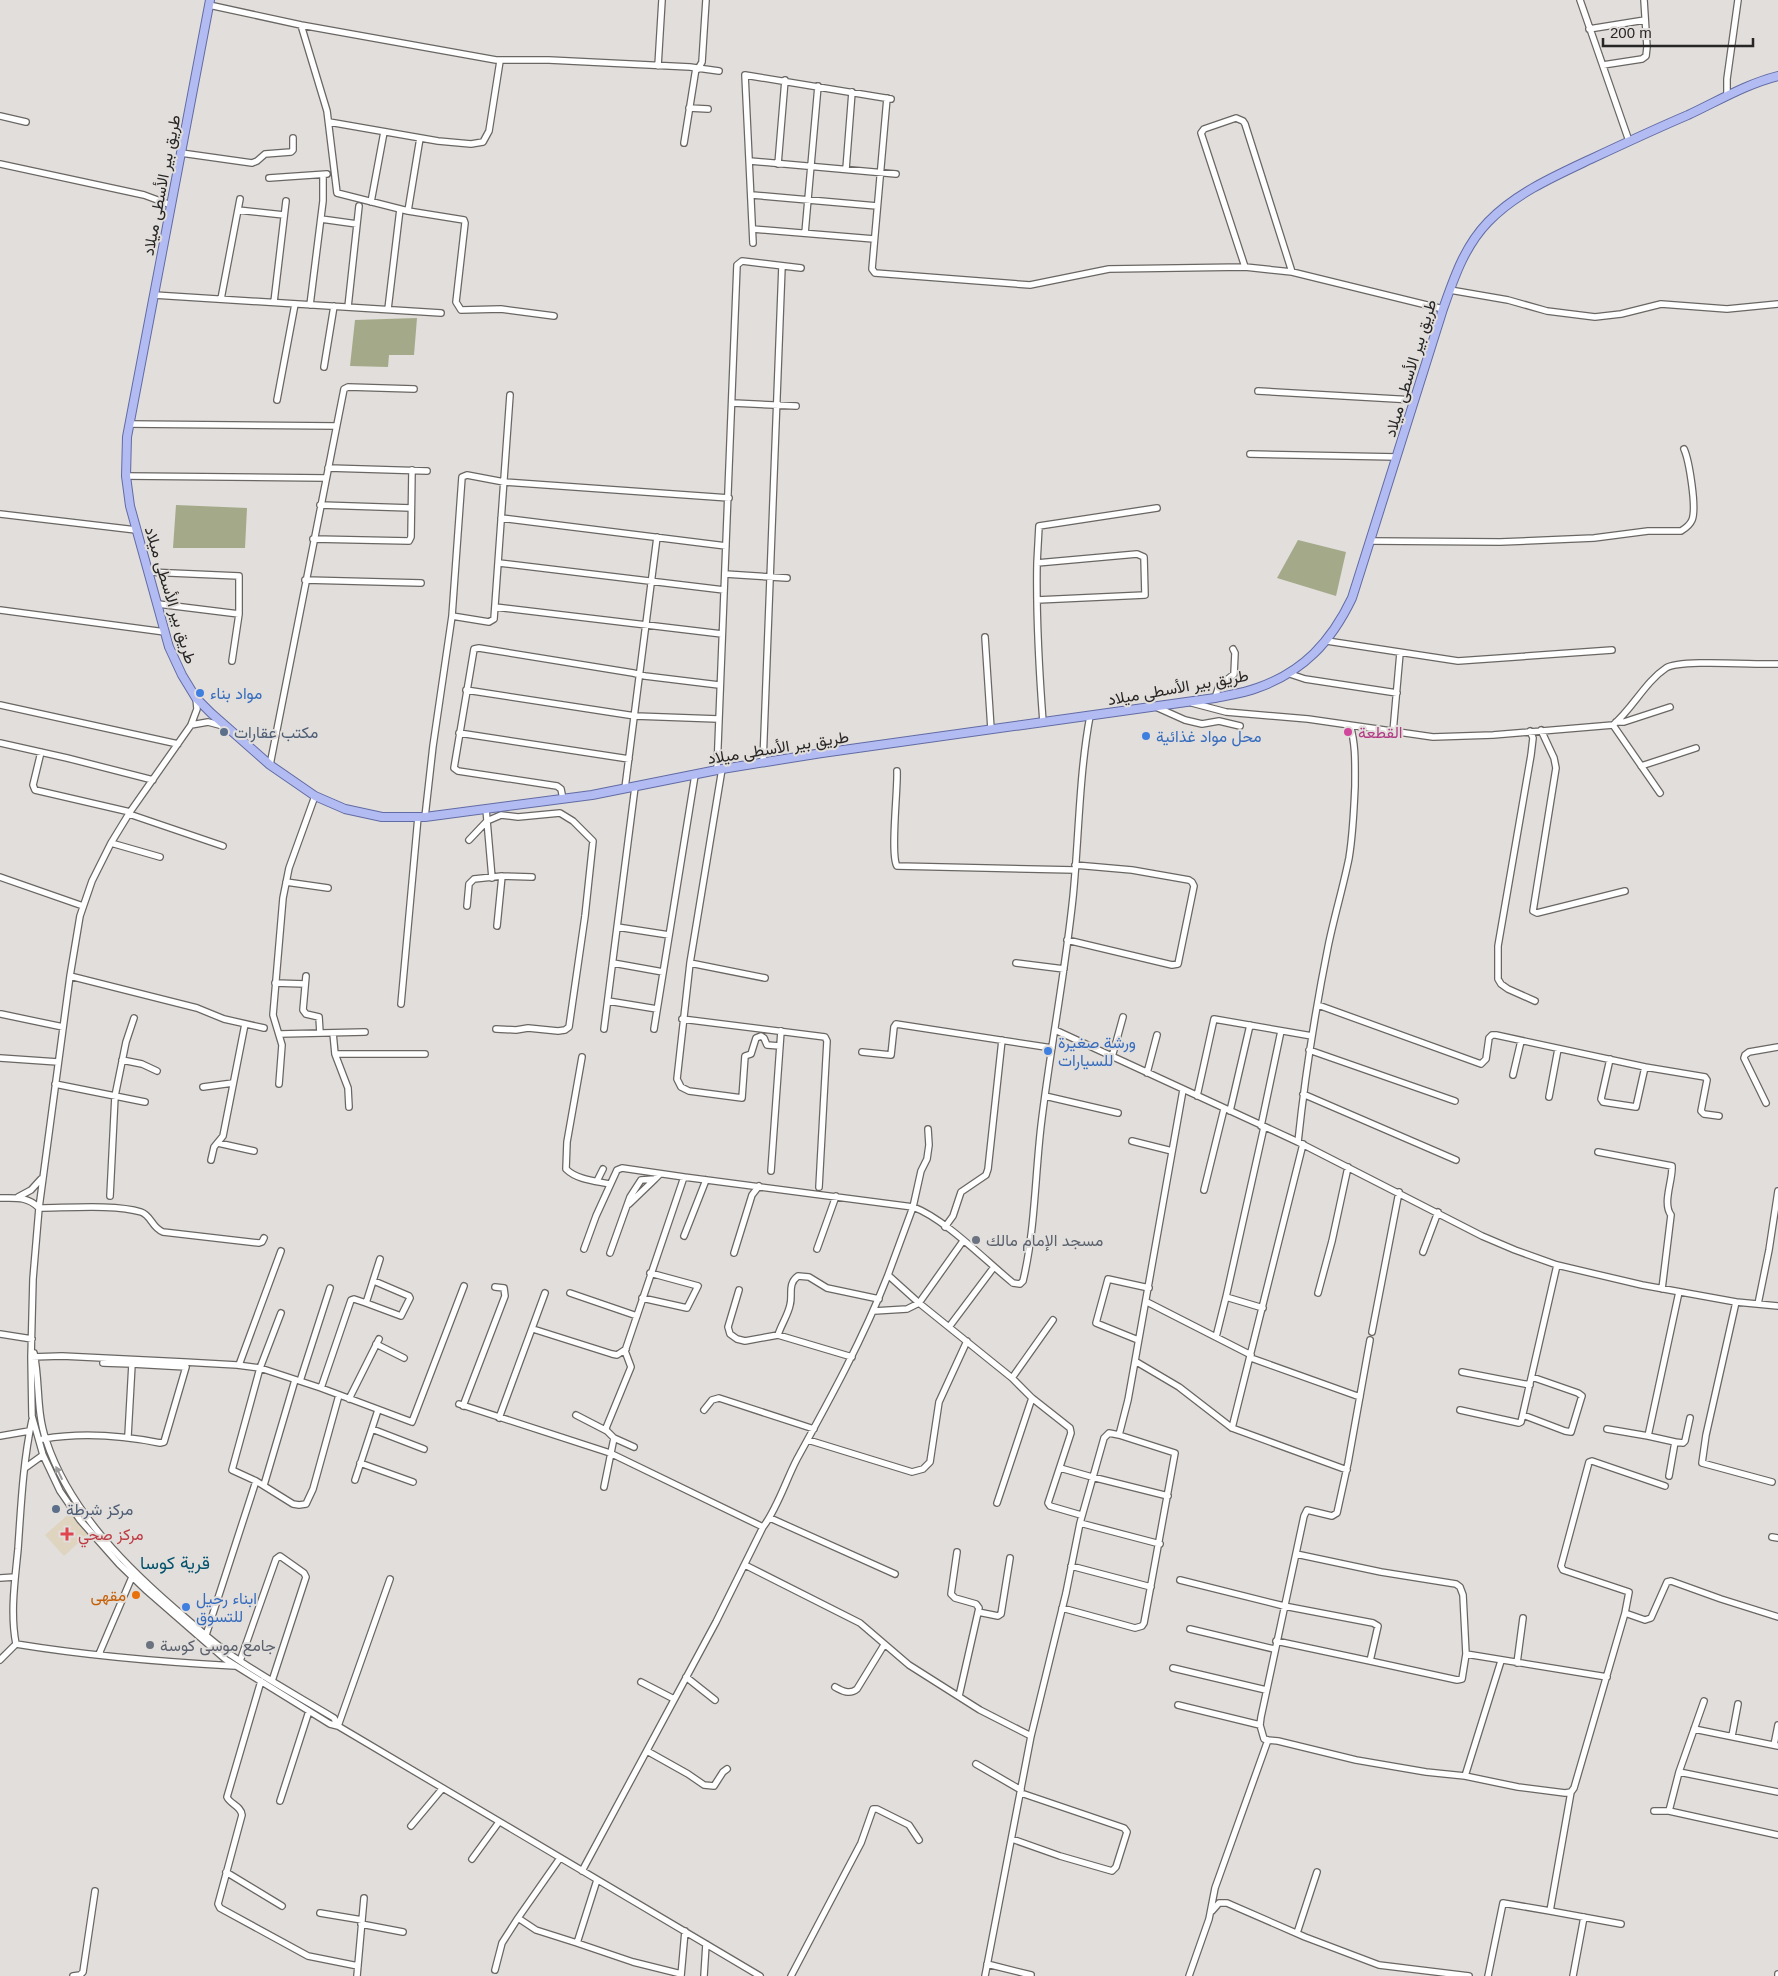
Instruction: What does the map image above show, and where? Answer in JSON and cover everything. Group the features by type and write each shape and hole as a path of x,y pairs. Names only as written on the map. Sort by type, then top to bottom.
{"main road":[{"name":"طريق بير الأسطى ميلاد","path":"209,2 129,424 126,476 136,530 175,661 196,698 224,726 270,765 315,796 344,808 395,818 421,817 563,799 763,762 1215,698 1255,689 1290,674 1327,641 1336,629 1352,598 1443,309 1470,244 1488,222 1516,199 1551,178 1701,109 1726,95 1778,76"}],"street":[{"path":"658,66 662,0"},
{"path":"684,143 697,68 702,62 706,0"},
{"path":"1580,0 1629,141"},
{"path":"1603,65 1645,57 1647,47 1644,0"},
{"path":"1726,95 1738,0"},
{"path":"209,2 301,25 500,61 548,60 697,68 719,71"},
{"path":"1589,29 1645,20"},
{"path":"301,25 329,122 336,192 340,195 408,211 465,221 456,302 461,310 501,309 554,316"},
{"path":"329,122 420,138 475,144 486,139 489,131 500,61"},
{"path":"753,243 752,195 744,76 747,74 889,98 874,239 872,269 875,273 1024,285 1041,284 1109,270 1245,267 1292,272 1443,309"},
{"path":"778,164 785,80"},
{"path":"805,233 818,86"},
{"path":"846,169 852,92"},
{"path":"690,108 708,109"},
{"path":"0,116 26,122"},
{"path":"1245,267 1201,133 1204,129 1236,118 1245,124 1292,272"},
{"path":"371,202 384,132"},
{"path":"181,153 254,163 266,154 292,152 294,150 294,138"},
{"path":"408,211 420,138"},
{"path":"750,162 896,174"},
{"path":"0,167 144,196 171,205"},
{"path":"269,178 325,175 310,305"},
{"path":"752,195 877,206"},
{"path":"222,299 240,199"},
{"path":"274,302 286,201"},
{"path":"348,307 359,206"},
{"path":"388,309 400,209"},
{"path":"238,210 284,215"},
{"path":"321,219 357,224"},
{"path":"753,229 874,239"},
{"path":"780,1046 767,1044 761,1036 756,1038 751,1054 745,1056 742,1098 689,1091 681,1087 676,1079 682,1019 720,770 719,685 729,498 737,265 742,262 801,268"},
{"path":"763,762 782,266"},
{"path":"1450,290 1508,300 1547,311 1595,317 1615,315 1661,304 1727,309 1778,304"},
{"path":"154,295 441,313"},
{"path":"277,400 294,304"},
{"path":"324,368 334,306"},
{"path":"270,765 343,391 346,387 414,389"},
{"path":"1258,391 1414,400"},
{"path":"452,616 491,622 494,619 510,395"},
{"path":"733,403 796,406"},
{"path":"129,424 336,426"},
{"path":"1371,541 1500,542 1594,538 1648,531 1682,531 1690,523 1694,512 1692,485 1684,449"},
{"path":"1250,454 1397,457"},
{"path":"328,468 427,471"},
{"path":"313,539 407,542 410,539 412,470"},
{"path":"401,1004 421,817 452,616 461,478 467,475 504,482 729,498"},
{"path":"126,476 326,478"},
{"path":"320,505 411,508"},
{"path":"1044,722 1038,657 1036,600 1039,526 1157,508"},
{"path":"0,514 136,530"},
{"path":"502,518 726,546"},
{"path":"625,788 657,537"},
{"path":"1036,600 1142,596 1145,595 1146,591 1144,557 1141,554 1037,563"},
{"path":"499,563 724,590"},
{"path":"148,572 237,574 240,578 239,614 232,661"},
{"path":"725,574 788,578"},
{"path":"305,580 421,583"},
{"path":"158,604 239,614"},
{"path":"495,607 722,634"},
{"path":"0,610 165,632"},
{"path":"985,637 991,729"},
{"path":"1327,641 1458,662 1612,650"},
{"path":"563,799 561,789 557,786 456,770 454,766 472,651 476,648 640,675 719,685"},
{"path":"1215,698 1219,686 1235,672 1235,653 1233,649"},
{"path":"1393,732 1400,653"},
{"path":"1615,724 1657,675 1670,666 1686,663 1778,664"},
{"path":"1290,674 1305,679 1397,693"},
{"path":"466,690 635,716 718,719"},
{"path":"71,1501 45,1438 39,1415 32,1346 33,1279 39,1208 62,1027 83,906 92,881 111,843 130,813 191,725 196,714 196,698"},
{"path":"1188,702 1226,712 1350,725 1413,735 1458,737 1615,724 1670,707"},
{"path":"0,705 178,744"},
{"path":"1154,706 1185,720 1202,724 1219,721 1240,726"},
{"path":"584,1249 610,1184 616,1172 622,1168 913,1207 929,1214 1013,1283 1020,1284 1023,1281 1045,1096 1064,969 1090,716"},
{"path":"191,725 208,722 224,726"},
{"path":"1615,724 1660,793"},
{"path":"1232,1428 1263,1308 1300,1143 1303,1094 1309,1050 1333,922 1348,860 1352,831 1356,763 1354,739 1350,725"},
{"path":"1540,730 1554,758 1556,768 1533,911 1537,913 1625,891"},
{"path":"459,732 629,759"},
{"path":"1530,732 1532,738 1531,755 1498,946 1498,979 1508,989 1535,1000"},
{"path":"0,743 153,780"},
{"path":"1641,766 1696,748"},
{"path":"41,752 33,785 36,790 130,813 223,846"},
{"path":"897,771 895,846 895,862 897,866 1132,870 1191,881 1194,886 1178,964 1172,965 1067,940"},
{"path":"654,1030 695,775"},
{"path":"604,1029 635,787"},
{"path":"279,1084 282,1045 280,1034 274,1021 275,983 286,882 294,852 315,796"},
{"path":"486,809 492,878"},
{"path":"470,840 487,821 501,815 518,817 560,813 573,821 593,841 585,916 569,1027 558,1031 528,1028 516,1030 496,1029"},
{"path":"111,843 160,857"},
{"path":"497,926 502,876"},
{"path":"467,906 470,882 476,878 502,876 532,877"},
{"path":"0,877 83,906"},
{"path":"286,882 328,888"},
{"path":"617,927 669,935"},
{"path":"690,963 765,978"},
{"path":"1016,963 1064,969"},
{"path":"613,964 663,972"},
{"path":"70,976 197,1008 224,1019 264,1028"},
{"path":"306,976 303,1010 306,1014 319,1017 320,1033"},
{"path":"275,983 304,984"},
{"path":"608,1001 657,1008"},
{"path":"1318,1005 1481,1064 1486,1060 1491,1036 1496,1035 1706,1078 1701,1111 1704,1114 1719,1116"},
{"path":"1,1014 62,1027"},
{"path":"1112,1057 1122,1017"},
{"path":"110,1196 115,1096 122,1060 134,1018"},
{"path":"1197,1096 1216,1018 1312,1036"},
{"path":"682,1019 822,1035 826,1039 819,1187"},
{"path":"210,1160 214,1147 223,1136 245,1024"},
{"path":"862,1052 891,1055 894,1026 896,1024 1052,1048"},
{"path":"1204,1190 1250,1025"},
{"path":"771,1171 781,1030"},
{"path":"1055,1030 1300,1143 1498,1243 1557,1266 1662,1289 1736,1302 1778,1306"},
{"path":"1216,1337 1281,1031"},
{"path":"280,1034 365,1032"},
{"path":"333,1033 335,1054 348,1088 349,1107"},
{"path":"1147,1073 1157,1035"},
{"path":"945,1227 953,1216 962,1192 986,1176 1002,1040"},
{"path":"1513,1074 1521,1041"},
{"path":"1766,1103 1744,1058 1749,1052 1778,1047"},
{"path":"1549,1097 1558,1048"},
{"path":"1309,1050 1454,1101"},
{"path":"335,1054 425,1054"},
{"path":"582,1057 567,1142 566,1170 570,1173 610,1184"},
{"path":"0,1058 58,1062"},
{"path":"1610,1059 1601,1098 1603,1102 1636,1107 1645,1067"},
{"path":"122,1060 142,1064 157,1071"},
{"path":"203,1087 233,1083"},
{"path":"55,1084 145,1102"},
{"path":"1118,1435 1128,1400 1138,1340 1147,1302 1183,1090"},
{"path":"1303,1094 1456,1160"},
{"path":"1045,1096 1118,1113"},
{"path":"582,1871 745,1565 763,1527 770,1518 781,1492 874,1311 913,1207 928,1152 928,1130"},
{"path":"1132,1141 1172,1151"},
{"path":"218,1143 254,1151"},
{"path":"1598,1152 1672,1166 1668,1204 1671,1215 1662,1289"},
{"path":"1318,1293 1332,1241 1348,1167"},
{"path":"597,1181 603,1169"},
{"path":"627,1206 660,1174"},
{"path":"16,1198 31,1190 42,1177"},
{"path":"607,1431 608,1423 631,1369 626,1349 650,1273 684,1177"},
{"path":"610,1253 632,1192 641,1180 655,1179"},
{"path":"684,1236 706,1180"},
{"path":"734,1253 752,1195 759,1186"},
{"path":"1758,1304 1770,1250 1778,1191"},
{"path":"1372,1332 1399,1192"},
{"path":"816,1249 836,1196"},
{"path":"0,1198 29,1200 39,1208 118,1208 144,1214 156,1229 163,1232 259,1242 262,1242 264,1238"},
{"path":"1423,1252 1438,1212"},
{"path":"874,1311 907,1310 920,1303 963,1241"},
{"path":"239,1365 281,1251"},
{"path":"366,1303 380,1259"},
{"path":"1460,1410 1521,1422 1557,1266"},
{"path":"949,1326 994,1267"},
{"path":"642,1298 687,1308 698,1286 650,1273"},
{"path":"888,1275 1070,1428 1071,1433 1048,1506 1081,1515"},
{"path":"778,1335 790,1307 792,1283 798,1276 809,1277 827,1288 879,1300"},
{"path":"1138,1340 1096,1323 1108,1279 1149,1288"},
{"path":"321,1388 351,1300 354,1298 401,1316 410,1298 374,1282"},
{"path":"33,1357 99,1358 239,1365 260,1368 414,1422 464,1286"},
{"path":"495,1287 504,1288 505,1296 461,1405 610,1453 763,1527"},
{"path":"264,1486 330,1288"},
{"path":"739,1290 728,1327 730,1334 744,1341 778,1335 852,1357"},
{"path":"1648,1436 1679,1292"},
{"path":"499,1418 545,1293"},
{"path":"570,1293 637,1316"},
{"path":"1226,1297 1263,1308"},
{"path":"1147,1302 1251,1356 1360,1397"},
{"path":"1736,1302 1706,1436 1702,1463 1772,1482"},
{"path":"281,1313 260,1368 232,1469 256,1481 293,1504 303,1505 308,1501 339,1395"},
{"path":"1012,1378 1053,1320"},
{"path":"533,1329 612,1354 617,1355 626,1349"},
{"path":"0,1334 32,1339"},
{"path":"1370,1340 1347,1470 1337,1513 1332,1516 1307,1510 1304,1516 1274,1649 1260,1725 1261,1734 1264,1739 1356,1760 1426,1772 1465,1776 1518,1787 1565,1793 1571,1792"},
{"path":"349,1399 377,1341 404,1358"},
{"path":"808,1440 912,1472 923,1469 930,1462 939,1402 968,1341"},
{"path":"16,1644 13,1622 25,1468 32,1416 33,1357"},
{"path":"1135,1361 1179,1386 1232,1428 1347,1470"},
{"path":"38,1440 74,1434 128,1436 160,1443 164,1442 185,1366 103,1363"},
{"path":"128,1436 132,1364"},
{"path":"1462,1372 1530,1385"},
{"path":"1523,1415 1571,1432 1574,1430 1582,1396 1532,1377"},
{"path":"704,1410 712,1400 719,1398 814,1429"},
{"path":"997,1503 1032,1398"},
{"path":"355,1480 378,1410"},
{"path":"576,1415 607,1431 614,1438 634,1447"},
{"path":"32,1416 38,1440 51,1475 71,1501 122,1562 206,1635 227,1656"},
{"path":"1607,1429 1684,1443 1690,1418"},
{"path":"372,1430 424,1449"},
{"path":"0,1436 29,1431"},
{"path":"985,1976 1032,1736 1062,1608 1081,1515 1106,1435 1109,1433 1118,1435 1174,1452 1175,1456 1160,1544 1144,1623 1138,1628 1062,1608"},
{"path":"604,1487 614,1438"},
{"path":"1669,1476 1675,1442"},
{"path":"25,1468 43,1455"},
{"path":"1550,1911 1571,1792 1583,1760 1625,1613 1629,1592 1561,1568 1589,1462 1665,1486"},
{"path":"360,1463 413,1482"},
{"path":"1060,1468 1092,1478 1168,1496"},
{"path":"206,1635 256,1481"},
{"path":"770,1518 895,1574"},
{"path":"1080,1523 1160,1544"},
{"path":"957,1552 952,1594 955,1598 976,1604 978,1608 959,1696"},
{"path":"1276,1641 1460,1680 1463,1676 1466,1654 1464,1595 1456,1584 1381,1572 1296,1554"},
{"path":"238,1664 276,1559 280,1556 304,1573 306,1577 272,1681"},
{"path":"978,1612 998,1616 1001,1614 1010,1558"},
{"path":"122,1562 132,1577 260,1681 760,1976"},
{"path":"745,1565 860,1623 909,1665 994,1718 1032,1736"},
{"path":"1071,1566 1151,1587"},
{"path":"0,1578 16,1577"},
{"path":"99,1654 132,1577"},
{"path":"338,1726 390,1580"},
{"path":"1180,1580 1284,1606 1376,1624 1377,1629 1370,1661"},
{"path":"1625,1613 1645,1620 1651,1618 1667,1582 1671,1580 1721,1599 1778,1617"},
{"path":"1517,1663 1523,1618"},
{"path":"1190,1629 1274,1649"},
{"path":"16,1644 159,1661 238,1664 272,1681 334,1718 338,1726"},
{"path":"0,1660 16,1644"},
{"path":"835,1687 846,1692 857,1689 884,1645"},
{"path":"1466,1654 1501,1661 1607,1676"},
{"path":"1465,1776 1501,1661"},
{"path":"1173,1668 1266,1690"},
{"path":"686,1677 714,1700"},
{"path":"260,1681 227,1797 228,1800 241,1810 242,1815 218,1898 218,1904 220,1908 308,1956 358,1966"},
{"path":"641,1682 674,1699"},
{"path":"1669,1811 1679,1772 1704,1702"},
{"path":"1732,1736 1738,1704"},
{"path":"1178,1705 1260,1725"},
{"path":"280,1801 309,1711"},
{"path":"1694,1728 1776,1746 1778,1725"},
{"path":"1189,1976 1210,1912 1215,1888 1268,1740"},
{"path":"647,1750 704,1785 714,1786 727,1769"},
{"path":"976,1764 1021,1791 1124,1828 1127,1832 1116,1867 1112,1871 1060,1856 1012,1838"},
{"path":"1679,1772 1778,1792"},
{"path":"412,1826 442,1788"},
{"path":"791,1976 848,1868 873,1809 877,1808 909,1825 919,1840"},
{"path":"1654,1811 1669,1811 1778,1835"},
{"path":"472,1859 499,1822"},
{"path":"495,1970 502,1943 560,1858"},
{"path":"226,1872 282,1906"},
{"path":"1296,1933 1317,1872"},
{"path":"577,1943 597,1880"},
{"path":"72,1976 80,1975 83,1972 95,1891"},
{"path":"357,1976 364,1898"},
{"path":"1210,1912 1216,1905 1227,1902 1296,1933 1379,1965 1469,1976"},
{"path":"1488,1976 1503,1903 1621,1924"},
{"path":"320,1913 403,1932"},
{"path":"1573,1976 1584,1917"},
{"path":"518,1918 536,1930 632,1962 681,1975 685,1931"},
{"path":"704,1976 706,1944"},
{"path":"987,1964 1031,1975"}],"shaded area":[{"name":"مركز صحي","path":"70,1513 88,1534 64,1556 45,1535"}],"green space":[{"path":"417,318 414,355 389,355 388,367 350,366 355,320"},
{"path":"176,505 247,508 245,548 173,548"},
{"path":"1298,540 1346,552 1336,596 1277,578"}],"place":[{"name":"مواد بناء","path":"200,693"},
{"name":"مكتب عقارات","path":"224,732"},
{"name":"القطعة","path":"1348,732"},
{"name":"محل مواد غذائية","path":"1146,736"},
{"name":"ورشة صغيرة للسيارات","path":"1048,1051"},
{"name":"مسجد الإمام مالك","path":"976,1240"},
{"name":"مركز شرطة","path":"56,1509"},
{"name":"مركز صحي","path":"67,1534"},
{"name":"مقهى","path":"136,1595"},
{"name":"ابناء رحيل للتسوق","path":"186,1607"},
{"name":"جامع موسى كوسة","path":"150,1645"}],"district":[{"name":"قرية كوسا","path":"175,1563"}]}
